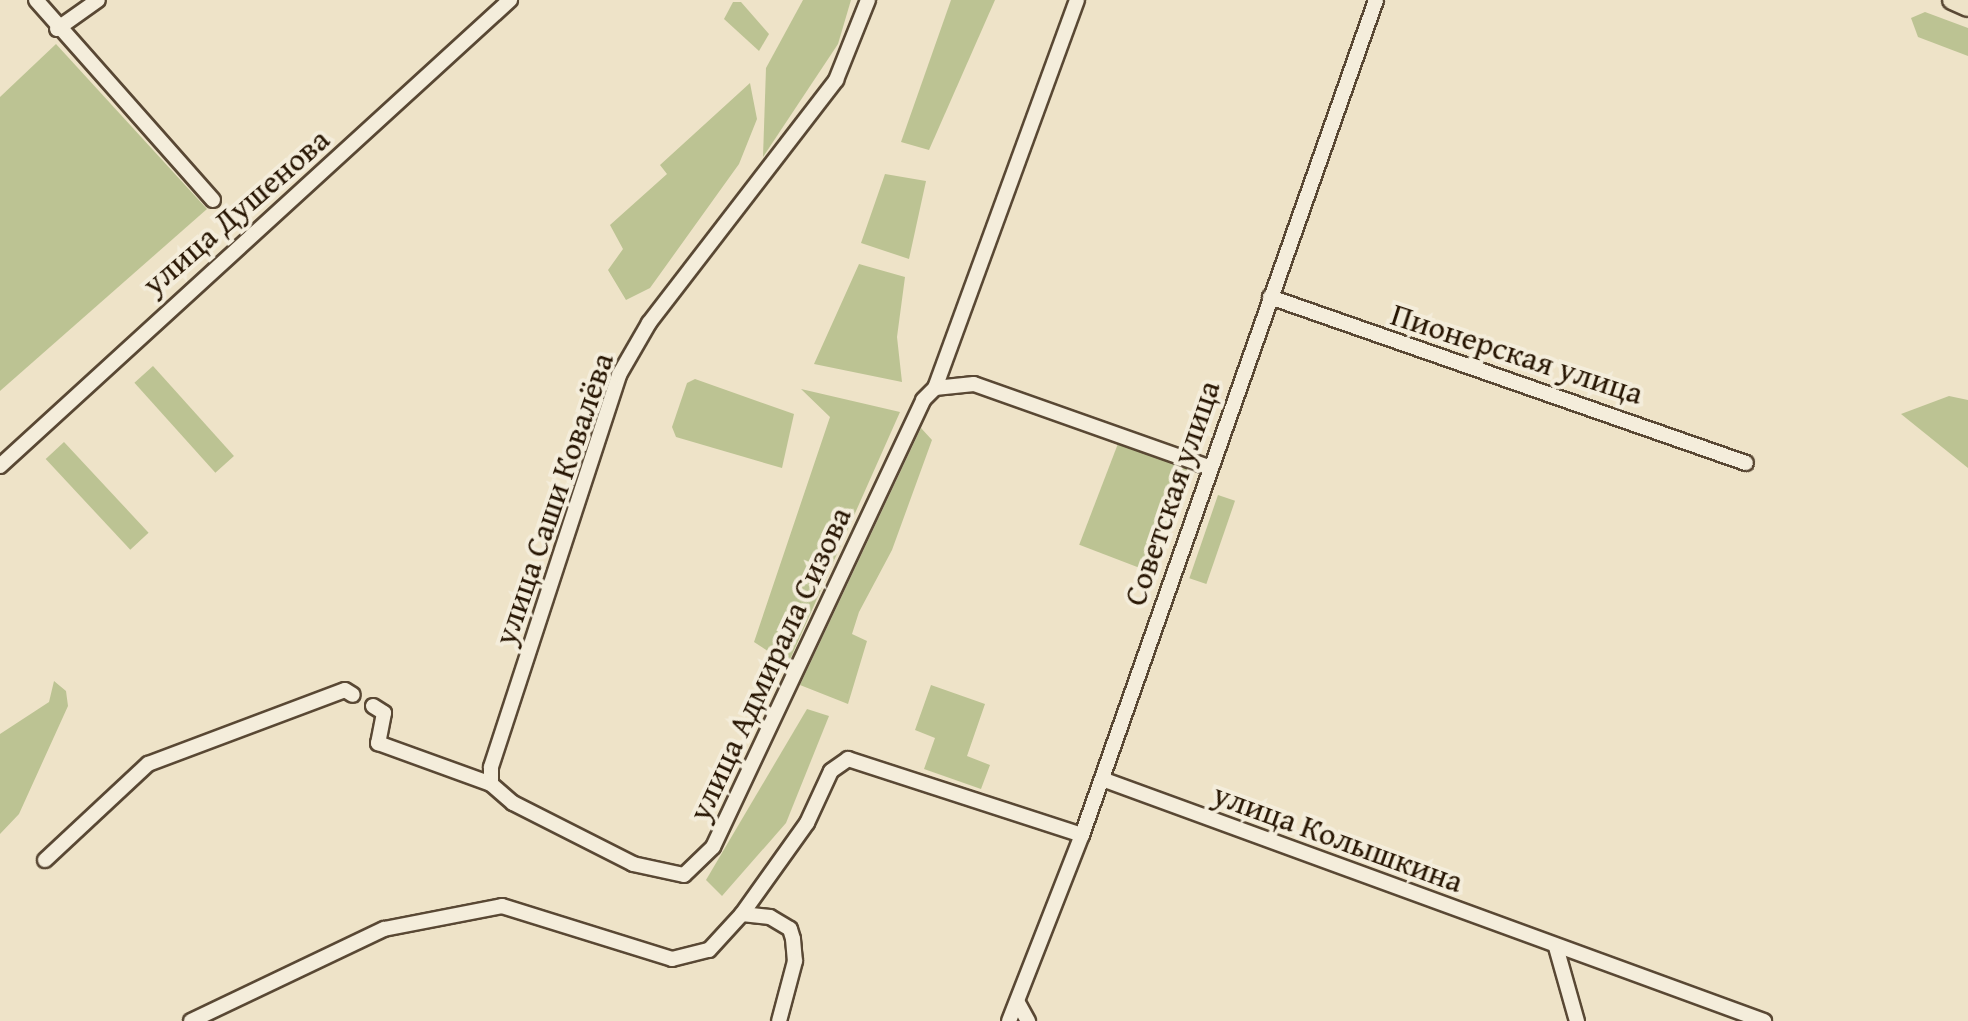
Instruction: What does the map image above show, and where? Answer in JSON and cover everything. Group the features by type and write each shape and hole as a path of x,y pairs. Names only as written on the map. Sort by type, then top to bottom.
{"main road":[{"path":"1952,0 1968,7"}],"street":[{"path":"36,0 57,30 212,200"},
{"path":"57,30 98,0"},
{"name":"улица Душенова","path":"0,466 510,0"},
{"name":"улица Саши Ковалёва","path":"491,784 491,767 620,375 649,322 836,80 868,0"},
{"path":"934,388 1077,0"},
{"name":"Советская улица","path":"1009,1021 1082,835 1376,0"},
{"name":"Пионерская улица","path":"1270,297 1746,462"},
{"path":"948,351 963,382"},
{"path":"934,388 963,382 1209,468"},
{"name":"улица Адмирала Сизова","path":"374,706 384,712 378,742 491,784 633,864 661,875 696,868 713,847 934,388"},
{"path":"45,860 148,764 345,690 352,695"},
{"path":"191,1021 384,929 477,906 519,909 672,959 708,950 742,914 807,823 831,771 848,759 1082,835"},
{"name":"улица Колышкина","path":"1102,779 1764,1021"},
{"path":"742,914 770,918 790,930 795,961 779,1021"},
{"path":"1556,947 1577,1021"},
{"path":"1018,1003 1028,1021"}],"green space":[{"path":"803,0 851,0 838,44 763,157 766,68"},
{"path":"951,0 995,0 929,150 901,142"},
{"path":"733,2 741,2 769,34 759,51 724,19"},
{"path":"1925,12 1968,28 1968,56 1918,37 1911,18"},
{"path":"56,44 207,209 0,391 0,97"},
{"path":"750,83 757,119 739,164 650,288 626,300 608,270 623,249 610,225 667,174 660,165"},
{"path":"885,174 926,181 909,259 861,243"},
{"path":"859,264 905,277 897,337 902,382 814,364"},
{"path":"153,366 234,456 215,473 134,383"},
{"path":"695,379 794,414 782,468 676,437 672,427 687,383"},
{"path":"801,389 900,412 788,664 754,642 830,417"},
{"path":"1949,396 1968,400 1968,468 1901,414"},
{"path":"921,428 932,440 892,550 859,612 852,634 867,641 848,704 800,685"},
{"path":"1119,441 1195,470 1155,574 1079,545"},
{"path":"64,442 149,533 130,550 46,459"},
{"path":"1218,495 1235,501 1206,584 1189,578"},
{"path":"54,681 66,691 68,706 19,814 0,834 0,734 49,702"},
{"path":"931,685 985,704 967,756 990,765 981,789 924,769 935,738 915,730"},
{"path":"807,709 829,716 786,823 722,896 706,880"}]}
